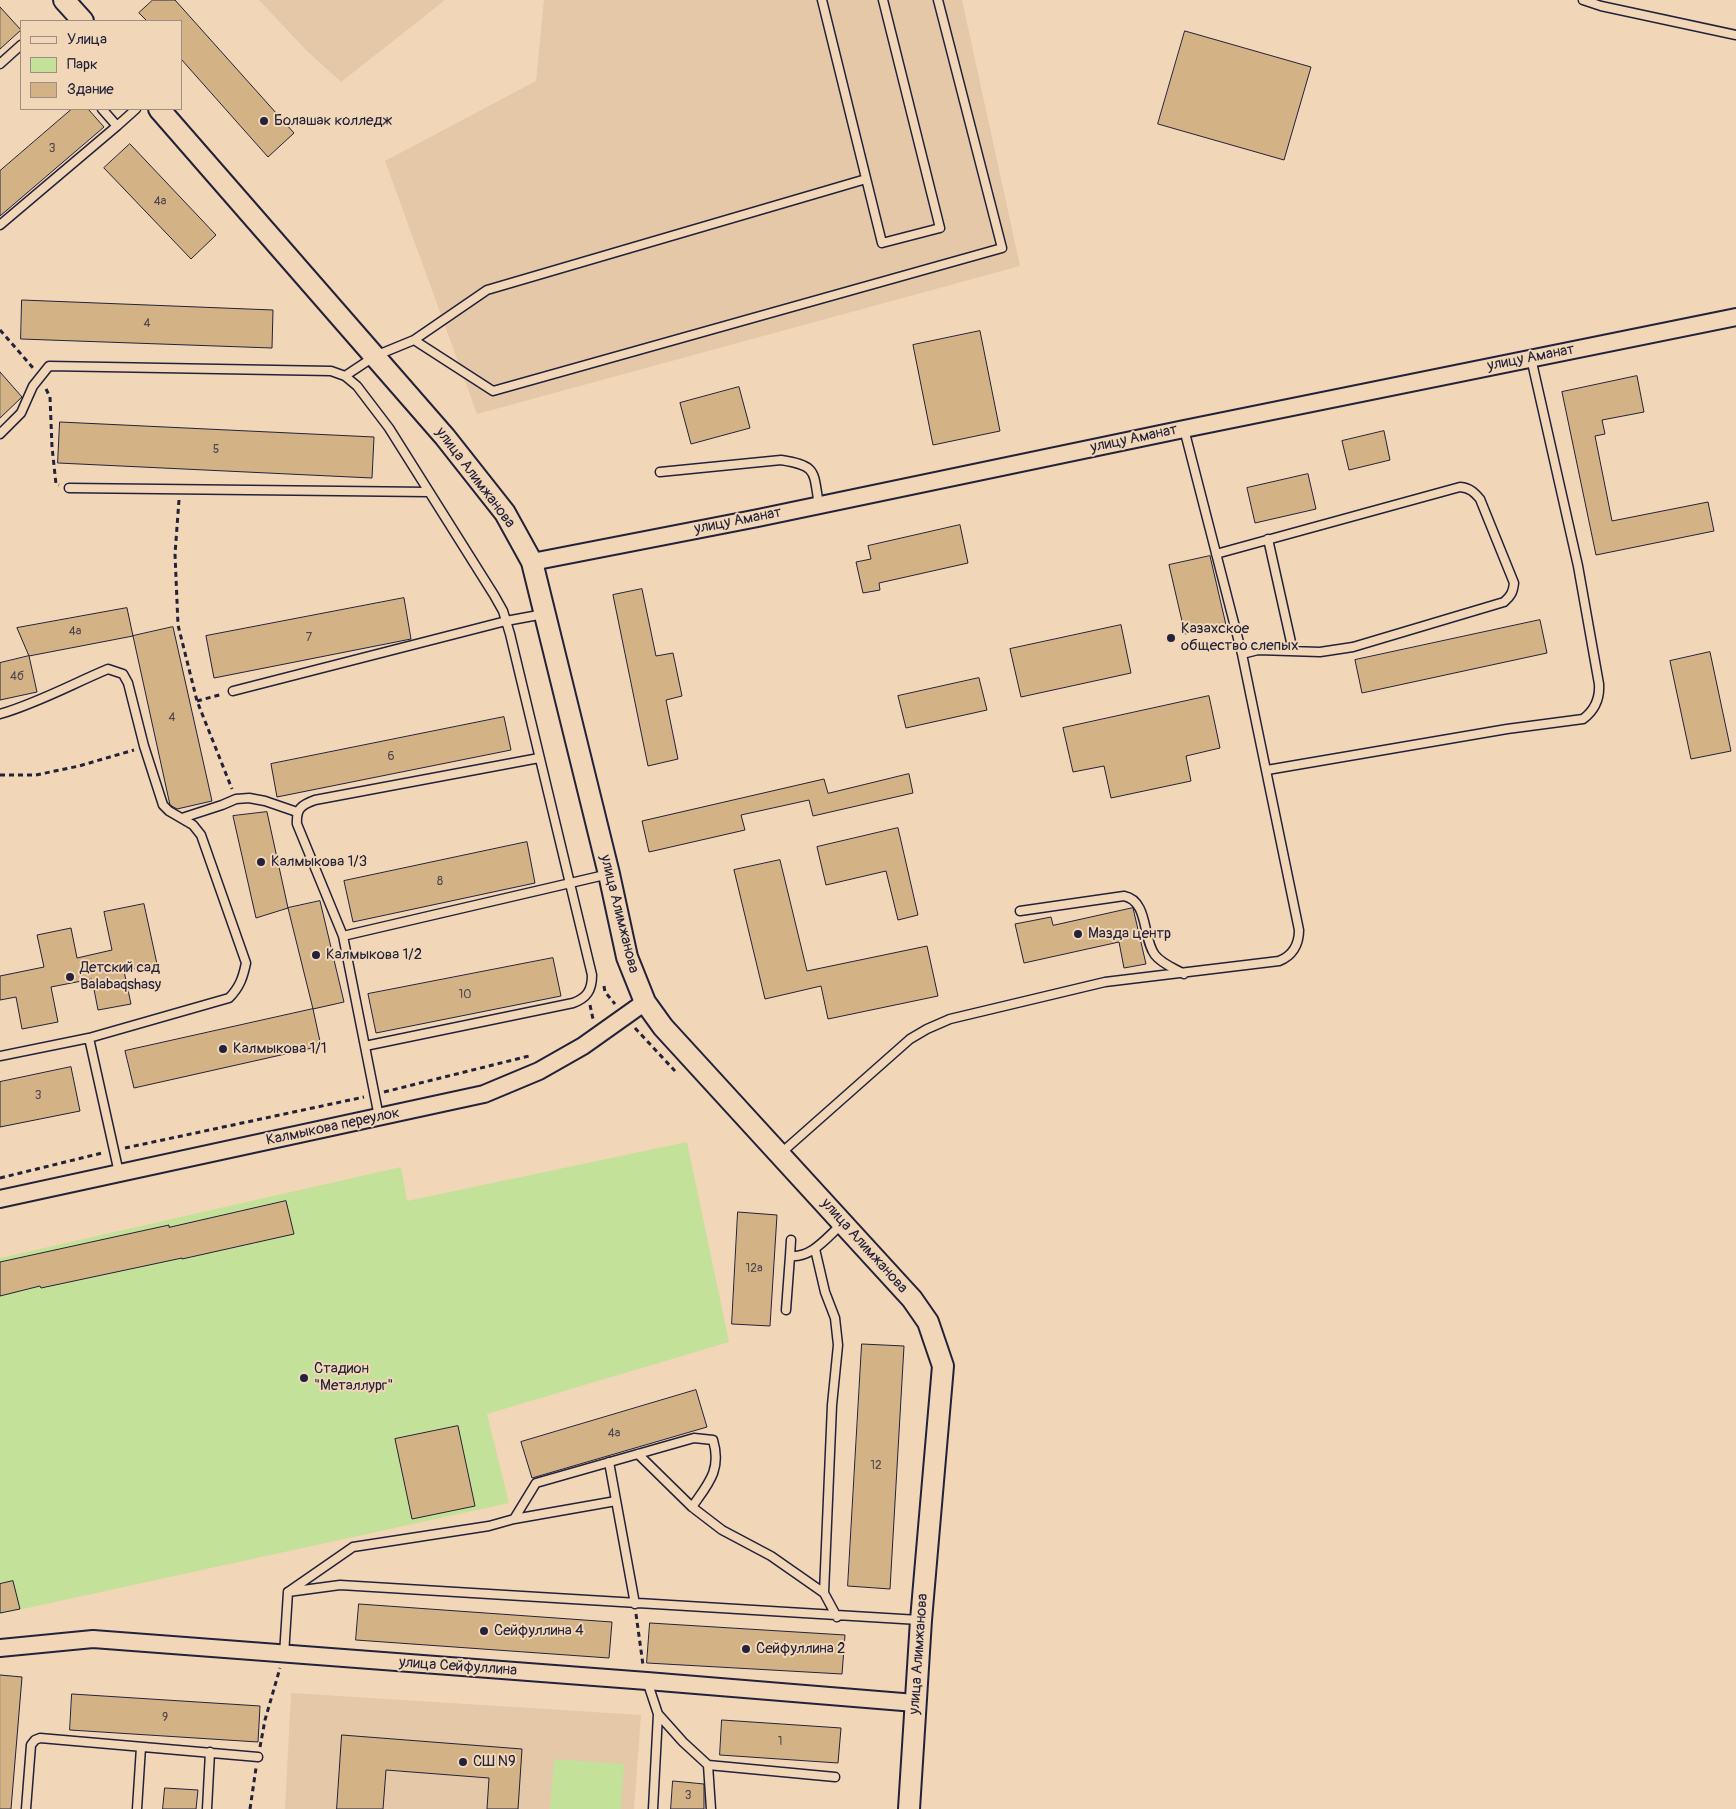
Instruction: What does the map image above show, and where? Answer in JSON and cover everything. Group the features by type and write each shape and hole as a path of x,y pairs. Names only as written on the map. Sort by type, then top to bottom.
{"street":[{"path":"64,0 82,20"},
{"name":"улица Алимжанова","path":"160,110 445,437 505,513 532,562 609,874 627,957 645,1002 663,1027 912,1299 928,1322 943,1366 921,1620 909,1809"},
{"name":"улицу Аманат","path":"532,562 1736,317"},
{"name":"Калмыкова переулок","path":"0,1199 484,1094 539,1071 583,1046 645,1002"},
{"name":"улица Сейфуллина","path":"0,1648 93,1640 915,1703"}],"lane":[{"path":"822,0 882,243 940,228 884,0"},
{"path":"414,340 494,391 1002,248 938,0"},
{"path":"1583,0 1601,6 1736,36"},
{"path":"0,64 20,46"},
{"path":"103,110 117,126"},
{"path":"0,226 135,110"},
{"path":"346,376 375,356 414,340 487,290 866,179"},
{"path":"1266,770 1506,729 1582,719 1590,714 1600,695 1599,684 1578,566 1531,358"},
{"path":"0,434 21,413 33,386 49,366 330,371 346,376 357,386 389,428 494,595 506,621 592,975 592,985 588,995 573,1003 365,1046"},
{"path":"780,1154 910,1039 927,1028 950,1019 1105,982 1184,974 1279,961 1290,955 1297,942 1299,930 1242,654 1184,428"},
{"path":"660,472 781,460 794,462 806,465 814,473 819,505"},
{"path":"1216,554 1460,487 1472,490 1480,499 1514,583 1510,597 1504,602 1353,647 1320,652 1258,650 1242,654"},
{"path":"69,488 429,492"},
{"path":"1268,540 1293,652"},
{"path":"233,691 506,621 544,614"},
{"path":"0,714 38,701 108,669 123,674 128,683 144,746 164,806 193,825 201,835 246,962 243,978 238,989 229,998 89,1038 0,1056"},
{"path":"379,1117 343,936 297,824 298,812 304,804 316,800 539,758"},
{"path":"182,818 236,799 249,798 264,800 298,812"},
{"path":"343,936 609,874"},
{"path":"1020,911 1124,896 1129,897 1139,906 1153,953 1160,961 1184,974"},
{"path":"89,1038 119,1173"},
{"path":"790,1256 799,1257 815,1249 843,1223"},
{"path":"786,1310 791,1240"},
{"path":"815,1249 825,1292 835,1318 838,1345 832,1405 824,1592"},
{"path":"514,1519 536,1483 694,1438 712,1440 716,1449 714,1476 692,1507"},
{"path":"638,1454 692,1507 722,1530 771,1556 824,1592 837,1616"},
{"path":"608,1462 635,1604"},
{"path":"288,1592 353,1547 489,1526 514,1519 616,1501"},
{"path":"288,1592 340,1585 921,1620"},
{"path":"284,1654 288,1592"},
{"path":"647,1681 658,1714 654,1809"},
{"path":"658,1714 683,1742 708,1765 836,1777"},
{"path":"26,1809 32,1745 35,1740 40,1738 258,1757"},
{"path":"137,1809 141,1747"},
{"path":"207,1809 210,1752"},
{"path":"708,1765 711,1809"}],"path":[{"path":"0,330 41,376 50,397 56,484 69,488"},
{"path":"180,490 175,554 178,625 197,702 236,799"},
{"path":"197,702 233,691"},
{"path":"0,774 36,775 79,766 144,746"},
{"path":"588,995 595,1023"},
{"path":"0,1178 114,1150 375,1094 537,1054"},
{"path":"635,1604 641,1660 647,1681"},
{"path":"250,1809 265,1720 284,1654"}],"shaded area":[{"path":"259,0 445,0 341,82 306,50"},
{"path":"544,0 962,0 1020,266 477,414 385,161 536,81"},
{"name":"СШ N9","path":"291,1693 641,1715 634,1809 285,1809"}],"green space":[{"name":"Стадион \"Металлург\"","path":"687,1142 729,1342 487,1414 509,1503 0,1614 0,1258 401,1167 407,1201"},
{"path":"554,1759 624,1764 621,1809 550,1809"}],"building":[{"path":"153,0 175,0 294,133 268,157 182,60 182,20 146,20 139,13"},
{"path":"0,7 20,31 0,49"},
{"path":"1185,31 1311,67 1284,160 1158,124"},
{"path":"71,110 89,110 104,127 0,216 0,171"},
{"path":"130,144 216,235 191,259 104,168"},
{"path":"22,300 273,310 272,348 21,339"},
{"path":"980,331 1000,431 933,445 913,345"},
{"path":"0,372 22,397 0,418"},
{"path":"1637,376 1644,412 1602,420 1605,434 1595,436 1612,521 1708,502 1714,531 1596,555 1562,392"},
{"path":"739,387 750,428 691,444 680,403"},
{"path":"60,422 374,437 372,478 58,463"},
{"path":"1384,431 1390,460 1349,470 1342,441"},
{"path":"1308,474 1316,509 1255,523 1247,488"},
{"path":"960,525 968,563 879,583 880,590 863,593 856,562 871,559 868,546"},
{"path":"1210,556 1226,625 1185,634 1169,565"},
{"path":"642,589 656,656 673,653 682,696 666,700 678,759 648,766 613,595"},
{"path":"404,598 411,639 214,678 206,636"},
{"path":"127,608 133,636 29,656 17,628"},
{"path":"1540,620 1547,653 1362,693 1355,660"},
{"path":"1121,625 1131,673 1021,697 1010,649"},
{"path":"173,627 212,801 177,809 170,805 133,636"},
{"path":"1710,652 1731,751 1691,759 1670,661"},
{"path":"29,656 37,692 0,700 0,663"},
{"path":"979,678 987,710 906,728 898,696"},
{"path":"1209,696 1220,748 1186,756 1191,781 1111,798 1104,766 1073,772 1063,728"},
{"path":"504,717 511,750 277,797 271,764"},
{"path":"909,774 913,793 813,816 809,800 741,815 745,830 649,852 642,821 824,779 828,793"},
{"name":"Калмыкова 1/3","path":"267,812 288,908 256,918 233,816"},
{"path":"898,828 918,915 898,920 886,871 826,885 817,847"},
{"path":"527,842 535,883 353,922 344,881"},
{"path":"780,860 807,971 927,946 938,996 828,1019 821,986 765,999 734,870"},
{"name":"Калмыкова 1/2","path":"320,901 344,1002 313,1009 288,908"},
{"path":"144,904 157,964 124,971 131,1004 98,1010 92,979 51,987 58,1022 22,1029 16,997 0,1000 0,976 44,967 37,935 71,928 77,958 112,950 104,912"},
{"name":"Мазда центр","path":"1133,908 1146,964 1124,968 1119,942 1024,963 1015,924 1051,917 1053,925"},
{"path":"553,958 561,996 376,1033 368,994"},
{"name":"Калмыкова 1/1","path":"313,1009 321,1046 134,1088 125,1051"},
{"path":"71,1067 80,1111 0,1127 0,1082"},
{"path":"286,1201 294,1234 41,1288 40,1286 0,1296 0,1262"},
{"path":"738,1212 777,1215 770,1326 732,1324"},
{"path":"862,1344 904,1346 890,1589 848,1586"},
{"path":"696,1390 707,1427 532,1478 521,1442"},
{"path":"458,1426 475,1506 412,1519 395,1439"},
{"path":"13,1581 20,1609 0,1613 0,1584"},
{"name":"Сейфуллина 4","path":"359,1604 612,1622 609,1658 356,1640"},
{"name":"Сейфуллина 2","path":"650,1623 845,1635 842,1674 647,1663"},
{"path":"0,1675 22,1677 11,1809 0,1809"},
{"path":"72,1694 260,1706 258,1742 70,1730"},
{"path":"722,1720 841,1728 838,1763 720,1755"},
{"path":"342,1735 522,1749 518,1809 487,1809 489,1778 386,1770 383,1809 337,1809"},
{"path":"673,1781 704,1784 704,1809 671,1809"},
{"path":"165,1788 198,1790 196,1809 163,1809"}],"place":[{"name":"Болашак колледж","path":"264,121"},
{"name":"Казахское общество слепых","path":"1171,638"},
{"name":"Калмыкова 1/3","path":"261,862"},
{"name":"Мазда центр","path":"1078,934"},
{"name":"Калмыкова 1/2","path":"316,955"},
{"name":"Детский сад Balabaqshasy","path":"70,977"},
{"name":"Калмыкова 1/1","path":"223,1049"},
{"name":"Стадион \"Металлург\"","path":"304,1378"},
{"name":"Сейфуллина 4","path":"484,1631"},
{"name":"Сейфуллина 2","path":"746,1649"},
{"name":"СШ N9","path":"463,1762"}]}
